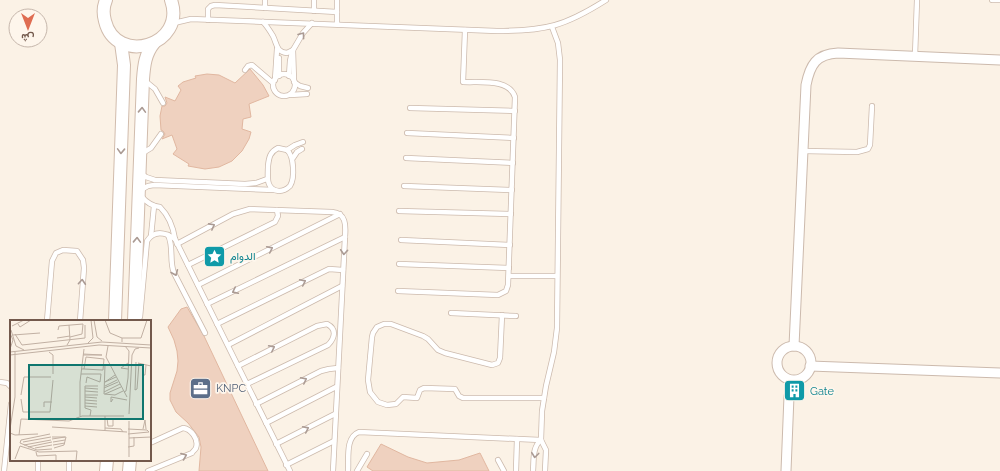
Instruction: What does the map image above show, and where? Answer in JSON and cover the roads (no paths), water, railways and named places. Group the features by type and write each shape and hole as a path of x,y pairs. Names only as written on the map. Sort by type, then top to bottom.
{"main road":[{"path":"106,0 103,15 106,26 112,36 121,43 138,47 154,43 162,38 167,31 173,14 171,0"},
{"path":"115,320 124,65 121,43"},
{"path":"134,320 144,64 148,50 154,43"},
{"path":"117,288 119,320"},
{"path":"106,471 107,461"},
{"path":"129,471 130,461"}],"street":[{"path":"794,346 806,84 810,68 818,58 832,53 1000,60"},
{"path":"794,346 803,348 808,353 810,358 810,366 806,375 793,382 778,369 778,357 786,348 794,346"},
{"path":"810,366 1000,373"},
{"path":"786,471 793,396 792,471"}],"lane":[{"path":"265,0 265,8"},
{"path":"314,0 314,11"},
{"path":"337,0 337,24"},
{"path":"171,23 186,20 208,20 524,31 552,27 572,20 606,0"},
{"path":"915,56 916,0"},
{"path":"992,0 1000,0"},
{"path":"208,20 208,9 213,5 337,12"},
{"path":"263,22 271,32 277,49 276,80 274,90 278,95 307,94"},
{"path":"308,88 300,86 289,76 290,61 293,50 303,33 312,23"},
{"path":"545,471 546,455 544,445 541,440 544,398 556,340 560,60 558,43 552,27"},
{"path":"398,291 498,295 504,293 508,288 516,101 514,93 506,85 463,82 465,30"},
{"path":"277,49 283,53 293,50"},
{"path":"288,95 293,91 294,82 293,50"},
{"path":"245,70 248,66 252,65 276,80"},
{"path":"276,80 284,75 289,76"},
{"path":"143,79 155,89 162,103"},
{"path":"803,151 857,152 868,149 870,145 872,106"},
{"path":"410,108 515,111"},
{"path":"407,133 514,138"},
{"path":"140,155 151,148 161,134"},
{"path":"274,190 271,188 268,179 270,154 278,148 287,150 303,142"},
{"path":"292,158 302,149"},
{"path":"287,150 292,158 292,179 290,186 285,190 154,185 145,188 138,193 142,198 154,206 160,207 165,212 173,227 176,241 290,471"},
{"path":"406,158 513,163"},
{"path":"139,170 146,177 155,180 250,184 268,179"},
{"path":"404,186 512,190"},
{"path":"139,320 146,245 151,236 154,206"},
{"path":"176,241 233,214 254,208 332,212 340,214 345,221 333,471"},
{"path":"188,265 275,222 278,216 277,210"},
{"path":"398,211 511,214"},
{"path":"198,284 340,214"},
{"path":"151,236 157,233 168,235 176,241"},
{"path":"168,235 171,243 174,273 205,334"},
{"path":"207,304 345,237"},
{"path":"401,240 510,245"},
{"path":"47,320 52,261 56,253 67,250 77,251 83,260 80,320"},
{"path":"399,264 509,268"},
{"path":"217,324 329,269 343,270"},
{"path":"509,276 557,276"},
{"path":"228,345 342,286"},
{"path":"452,313 516,316"},
{"path":"502,315 500,358 498,363 492,365 445,353 438,350 428,339 423,336 391,324 380,325 374,330 372,338 368,380 370,392 378,402 392,405 396,404 403,398 417,398 419,391 424,388 455,389 459,396 463,398 544,398"},
{"path":"238,366 317,326 327,324 332,328 334,338 328,345 247,384"},
{"path":"256,404 325,370 338,368"},
{"path":"0,382 7,383 10,386"},
{"path":"266,423 336,388"},
{"path":"4,471 10,414"},
{"path":"276,444 335,414"},
{"path":"148,471 192,453 196,448 196,440 192,432 183,428 151,443"},
{"path":"348,471 350,441 352,436 359,432 541,440"},
{"path":"516,471 517,439"},
{"path":"533,471 535,449 538,442 541,440"},
{"path":"286,465 334,441"},
{"path":"357,471 367,454"},
{"path":"498,460 504,471"}],"tunnel":[{"path":"789,385 789,396"},
{"path":"796,396 797,385"}],"place":[{"name":"الدوام","path":"214,256"},
{"name":"KNPC","path":"200,388"},
{"name":"Gate","path":"794,391"}]}
